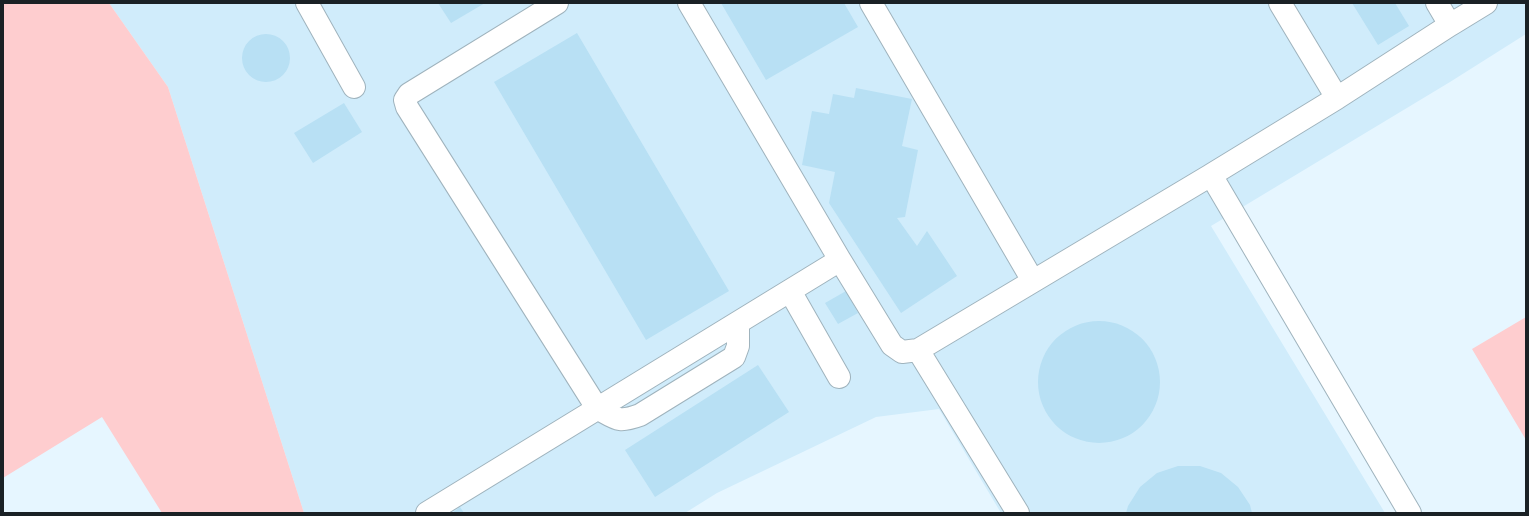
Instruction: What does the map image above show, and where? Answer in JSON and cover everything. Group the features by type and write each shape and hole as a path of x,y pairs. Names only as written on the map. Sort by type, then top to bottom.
{"lane":[{"path":"307,3 354,87"},
{"path":"557,3 409,94 405,100 407,107 597,408 614,418 625,421 640,415 734,357 738,346 738,323"},
{"path":"689,3 840,260 892,344 902,352 918,350 1034,281 1337,98 1486,3"},
{"path":"871,3 1034,281"},
{"path":"1280,3 1337,98"},
{"path":"1436,3 1450,25"},
{"path":"1211,175 1405,511"},
{"path":"427,513 840,260"},
{"path":"790,291 839,377"},
{"path":"918,350 1018,513"}],"shaded area":[{"path":"3,3 109,3 168,87 304,513 162,513 102,417 3,478"},
{"path":"109,3 1526,3 1526,34 1450,82 1211,226 1385,513 1001,513 939,409 876,417 717,493 685,513 304,513 168,87"},
{"path":"1526,317 1526,440 1472,349"}],"building":[{"path":"438,3 485,3 451,23"},
{"path":"721,3 844,3 858,27 766,80"},
{"path":"1352,3 1395,3 1409,26 1378,45"},
{"path":"577,33 729,291 646,340 494,82"},
{"path":"266,34 275,36 283,41 288,49 290,58 288,67 283,75 275,80 266,82 257,80 249,75 244,67 242,58 244,49 249,41 257,36"},
{"path":"856,88 912,99 902,146 918,150 905,217 897,218 917,246 927,231 957,276 901,313 829,203 835,172 802,165 812,111 829,114 833,94 854,98"},
{"path":"344,103 362,132 313,163 294,133"},
{"path":"846,291 858,313 838,324 825,303"},
{"path":"1099,321 1122,326 1142,339 1155,359 1160,382 1155,405 1142,425 1122,438 1099,443 1076,438 1056,425 1043,405 1038,382 1043,359 1056,339 1076,326"},
{"path":"758,365 789,412 655,497 625,450"},
{"path":"1178,466 1200,466 1221,473 1238,487 1250,505 1252,513 1126,513 1128,506 1140,487 1157,473"},
{"path":"460,507 464,513 452,513"}]}
